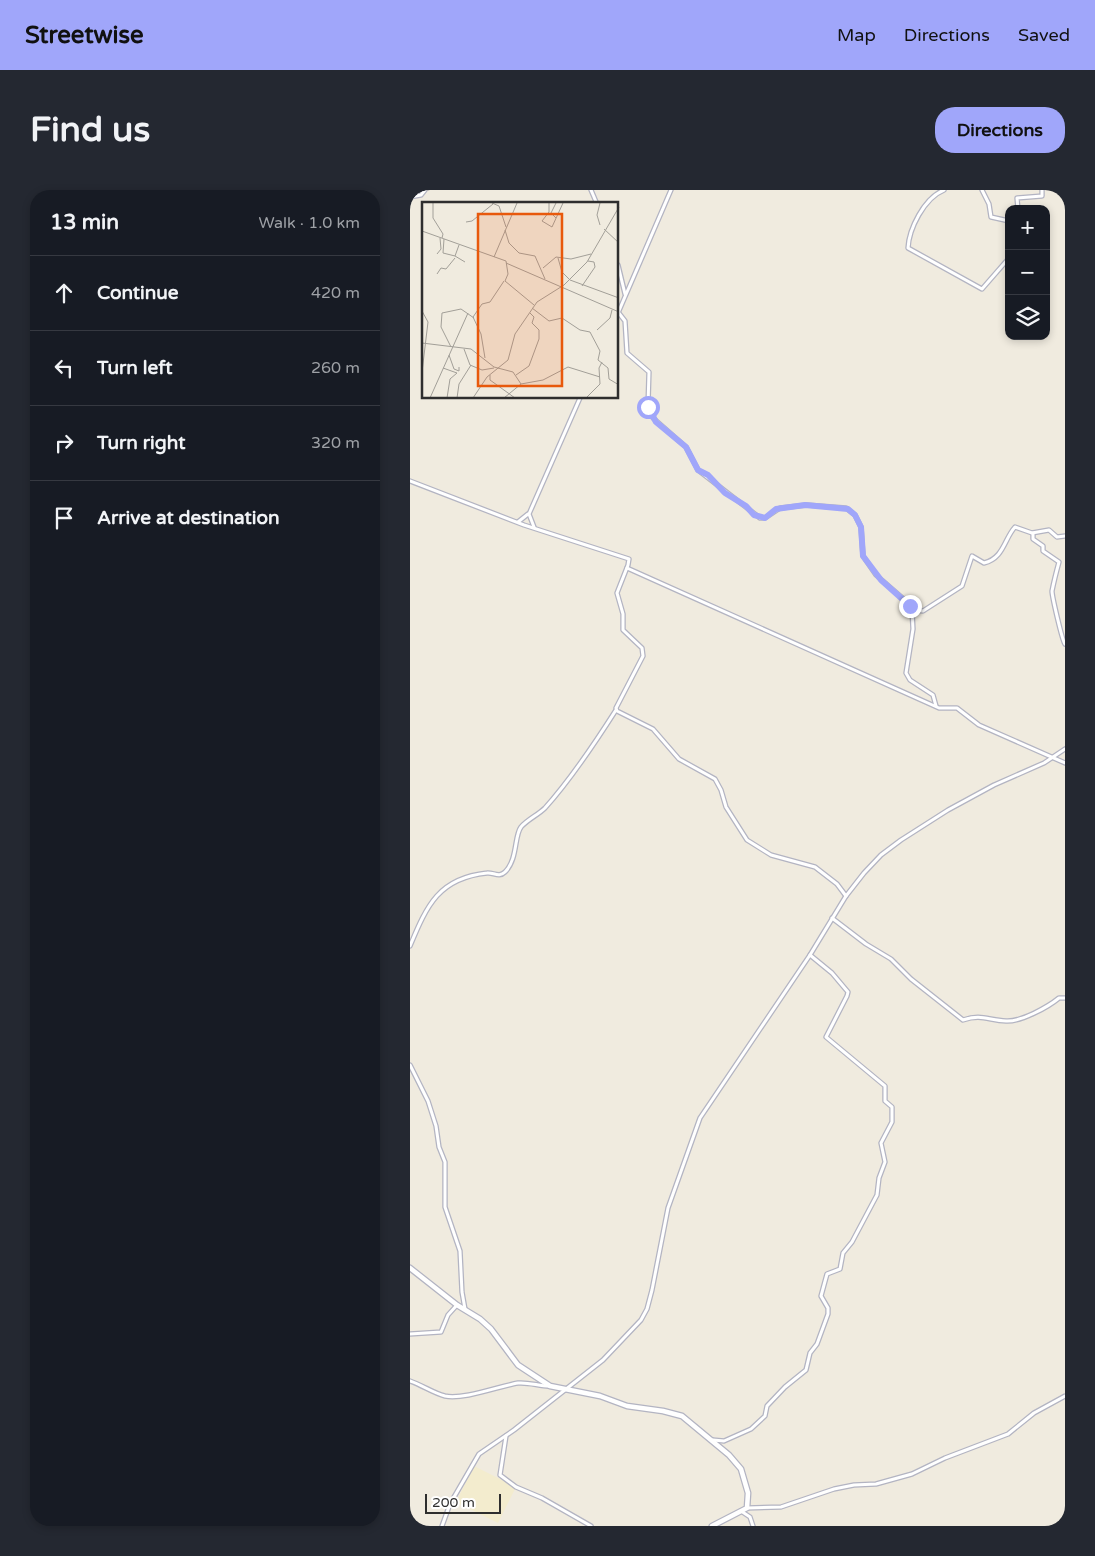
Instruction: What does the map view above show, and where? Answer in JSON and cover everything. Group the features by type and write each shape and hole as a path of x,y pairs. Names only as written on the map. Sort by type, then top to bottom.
{"street":[{"path":"410,197 421,195 425,190"},
{"path":"591,190 596,202"},
{"path":"619,310 671,190"},
{"path":"944,190 937,194 923,209 914,228 908,248 982,290 1005,263"},
{"path":"982,190 989,204 990,215 1005,220"},
{"path":"1018,205 1017,198 1042,196 1042,190"},
{"path":"619,268 625,295"},
{"path":"619,314 625,321 627,353 650,372 648,405 653,418 686,447 698,469 760,518 765,518 776,509 805,505 848,509 855,515 861,527 863,556 876,575 906,601 911,609 913,629 906,673 910,680 933,695 936,706"},
{"path":"534,527 528,518 529,514 580,399"},
{"path":"410,481 518,522 627,558 629,560 627,568 617,594 622,614 622,625 625,632 642,648 643,659 601,736 546,806 520,828 515,854 504,873 499,875 486,873 449,883 431,902 410,946"},
{"path":"518,522 529,514"},
{"path":"911,609 923,611 962,586 972,556 984,563 992,560 1006,546 1008,536 1015,527 1033,533 1048,530 1057,537 1065,536"},
{"path":"1033,533 1033,539 1043,546 1043,550 1059,562 1054,576 1055,584 1052,594 1060,623 1060,635 1065,644"},
{"path":"627,568 936,706 944,709 957,708 979,725 1065,762"},
{"path":"616,710 653,729 679,759 715,779 721,790 725,806 747,840 771,854 816,867 837,884 846,896"},
{"path":"442,1526 450,1504 479,1454 565,1391 603,1360 634,1328 644,1314 652,1290 668,1208 700,1118 810,955 846,896 881,855 916,830 978,793 1054,758 1065,749"},
{"path":"832,918 866,944 891,959 910,979 963,1020 972,1016 1008,1021 1046,1009 1059,998 1065,998"},
{"path":"705,1438 724,1441 751,1429 765,1416 767,1406 785,1387 806,1370 810,1353 817,1344 828,1314 828,1308 821,1296 827,1274 839,1270 843,1253 852,1242 858,1228 874,1204 879,1178 885,1162 881,1145 884,1136 891,1127 893,1111 890,1105 885,1102 885,1086 826,1037 848,992 832,973 810,955"},
{"path":"410,1065 428,1101 445,1162 445,1208 460,1251 462,1292 465,1309"},
{"path":"410,1268 491,1329 518,1365 550,1386"},
{"path":"410,1334 441,1332 448,1315 457,1305"},
{"path":"410,1380 425,1390 437,1391 446,1396 474,1394 519,1383 550,1386 565,1391 600,1396 626,1406 682,1416 705,1438 729,1455 742,1471 748,1493 747,1508"},
{"path":"712,1526 747,1508 781,1508 834,1489 854,1485 876,1484 912,1474 1008,1434 1034,1413 1065,1396"},
{"path":"506,1435 500,1475 516,1487 542,1498 591,1526"},
{"path":"741,1511 750,1517 753,1526"}],"shaded area":[{"path":"474,1466 516,1487 498,1523 456,1502"}],"route":[{"path":"648,407 656,422 686,447 698,469 708,475 725,493 746,506 756,517 765,518 775,509 805,505 848,509 855,515 861,527 863,556 876,575 910,606"}]}
